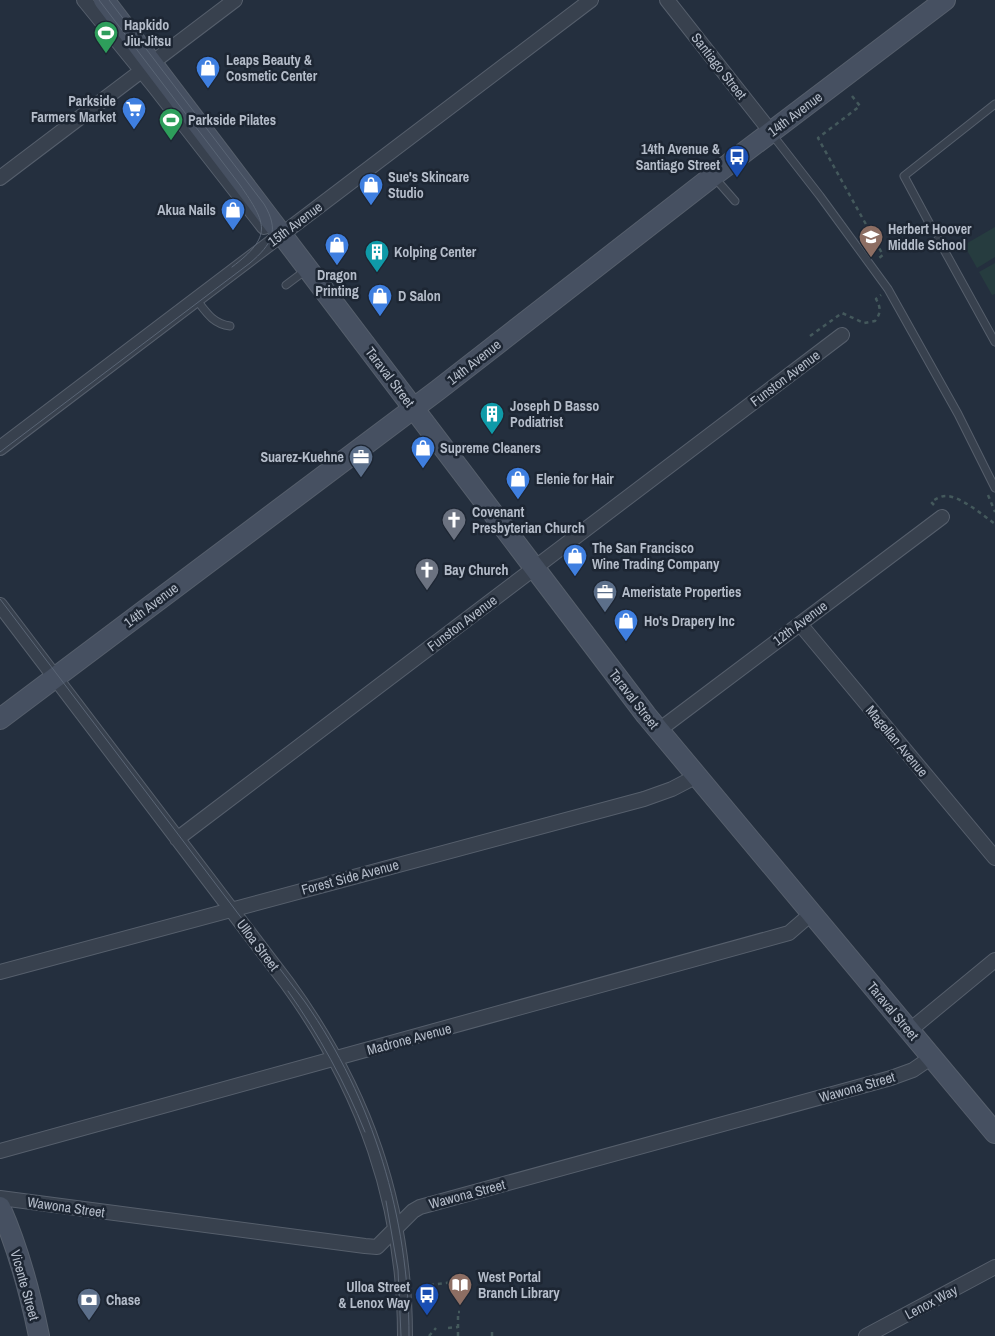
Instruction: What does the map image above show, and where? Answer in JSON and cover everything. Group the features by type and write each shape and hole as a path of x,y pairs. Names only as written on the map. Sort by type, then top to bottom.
{"street":[{"name":"Taraval Street","path":"84,0 151,64"},
{"name":"Taraval Street","path":"104,0 280,235 294,250 658,730 995,1133"},
{"name":"Taraval Street","path":"116,0 151,64"},
{"path":"0,178 235,0"},
{"name":"15th Avenue","path":"0,448 591,0"},
{"name":"Santiago Street","path":"667,0 771,132"},
{"name":"14th Avenue","path":"0,719 413,408 713,176 945,0"},
{"name":"Funston Avenue","path":"177,838 842,335"},
{"name":"12th Avenue","path":"658,730 942,516"},
{"name":"Ulloa Street","path":"0,605 302,1004 336,1058 357,1102 386,1184 402,1271 405,1336"},
{"name":"Magellan Avenue","path":"800,624 995,858"},
{"name":"Forest Side Avenue","path":"0,972 644,799 672,789 697,776"},
{"name":"Madrone Avenue","path":"0,1151 789,933 812,914"},
{"path":"910,1030 995,960"},
{"name":"Wawona Street","path":"0,1198 365,1246 377,1246 420,1207 891,1078 913,1070 932,1057"},
{"name":"Vicente Street","path":"0,1207 7,1222 22,1271 39,1336"},
{"name":"Lenox Way","path":"866,1336 995,1267"}],"lane":[{"path":"934,230 904,176 995,104"},
{"path":"771,132 888,289 954,405 995,488"},
{"path":"713,176 735,201"},
{"path":"938,239 995,342"},
{"path":"286,285 308,269"},
{"path":"196,299 214,321 221,325 230,326"}],"path":[{"path":"852,96 860,106 818,138 883,255 870,263"},
{"path":"810,336 842,313 864,323 875,321 880,314 880,306 876,299"},
{"path":"931,502 940,497 948,496 959,500 995,524"},
{"path":"422,1286 453,1282"},
{"path":"458,1336 458,1312 460,1312"},
{"path":"448,1328 458,1327"},
{"path":"430,1336 436,1328"},
{"path":"492,1328 492,1336"}],"green space":[{"path":"995,227 995,257 977,268 964,245"},
{"path":"995,263 995,294 992,295 979,272"}],"tram line":[{"path":"99,0 240,185 256,210 262,229 260,238 254,247 232,267"},
{"path":"0,452 250,263 264,250 271,237 272,222 264,204 109,0"},
{"path":"0,599 305,1002 329,1039 368,1119 394,1204 402,1248 409,1336"},
{"path":"288,991 331,1059 365,1132"},
{"path":"386,1201 398,1270 401,1336"}],"place":[{"name":"Hapkido Jiu-Jitsu","path":"106,54"},
{"name":"Leaps Beauty & Cosmetic Center","path":"208,89"},
{"name":"Parkside Farmers Market","path":"134,130"},
{"name":"Parkside Pilates","path":"171,141"},
{"name":"14th Avenue & Santiago Street","path":"737,178"},
{"name":"Sue's Skincare Studio","path":"371,206"},
{"name":"Akua Nails","path":"233,231"},
{"name":"Herbert Hoover Middle School","path":"871,258"},
{"name":"Dragon Printing","path":"337,266"},
{"name":"Kolping Center","path":"377,273"},
{"name":"D Salon","path":"380,317"},
{"name":"Joseph D Basso Podiatrist","path":"492,435"},
{"name":"Supreme Cleaners","path":"423,469"},
{"name":"Suarez-Kuehne","path":"361,478"},
{"name":"Elenie for Hair","path":"518,500"},
{"name":"Covenant Presbyterian Church","path":"454,541"},
{"name":"The San Francisco Wine Trading Company","path":"575,577"},
{"name":"Bay Church","path":"427,591"},
{"name":"Ameristate Properties","path":"605,613"},
{"name":"Ho's Drapery Inc","path":"626,642"},
{"name":"West Portal Branch Library","path":"460,1306"},
{"name":"Ulloa Street & Lenox Way","path":"427,1316"},
{"name":"Chase","path":"89,1321"}]}
